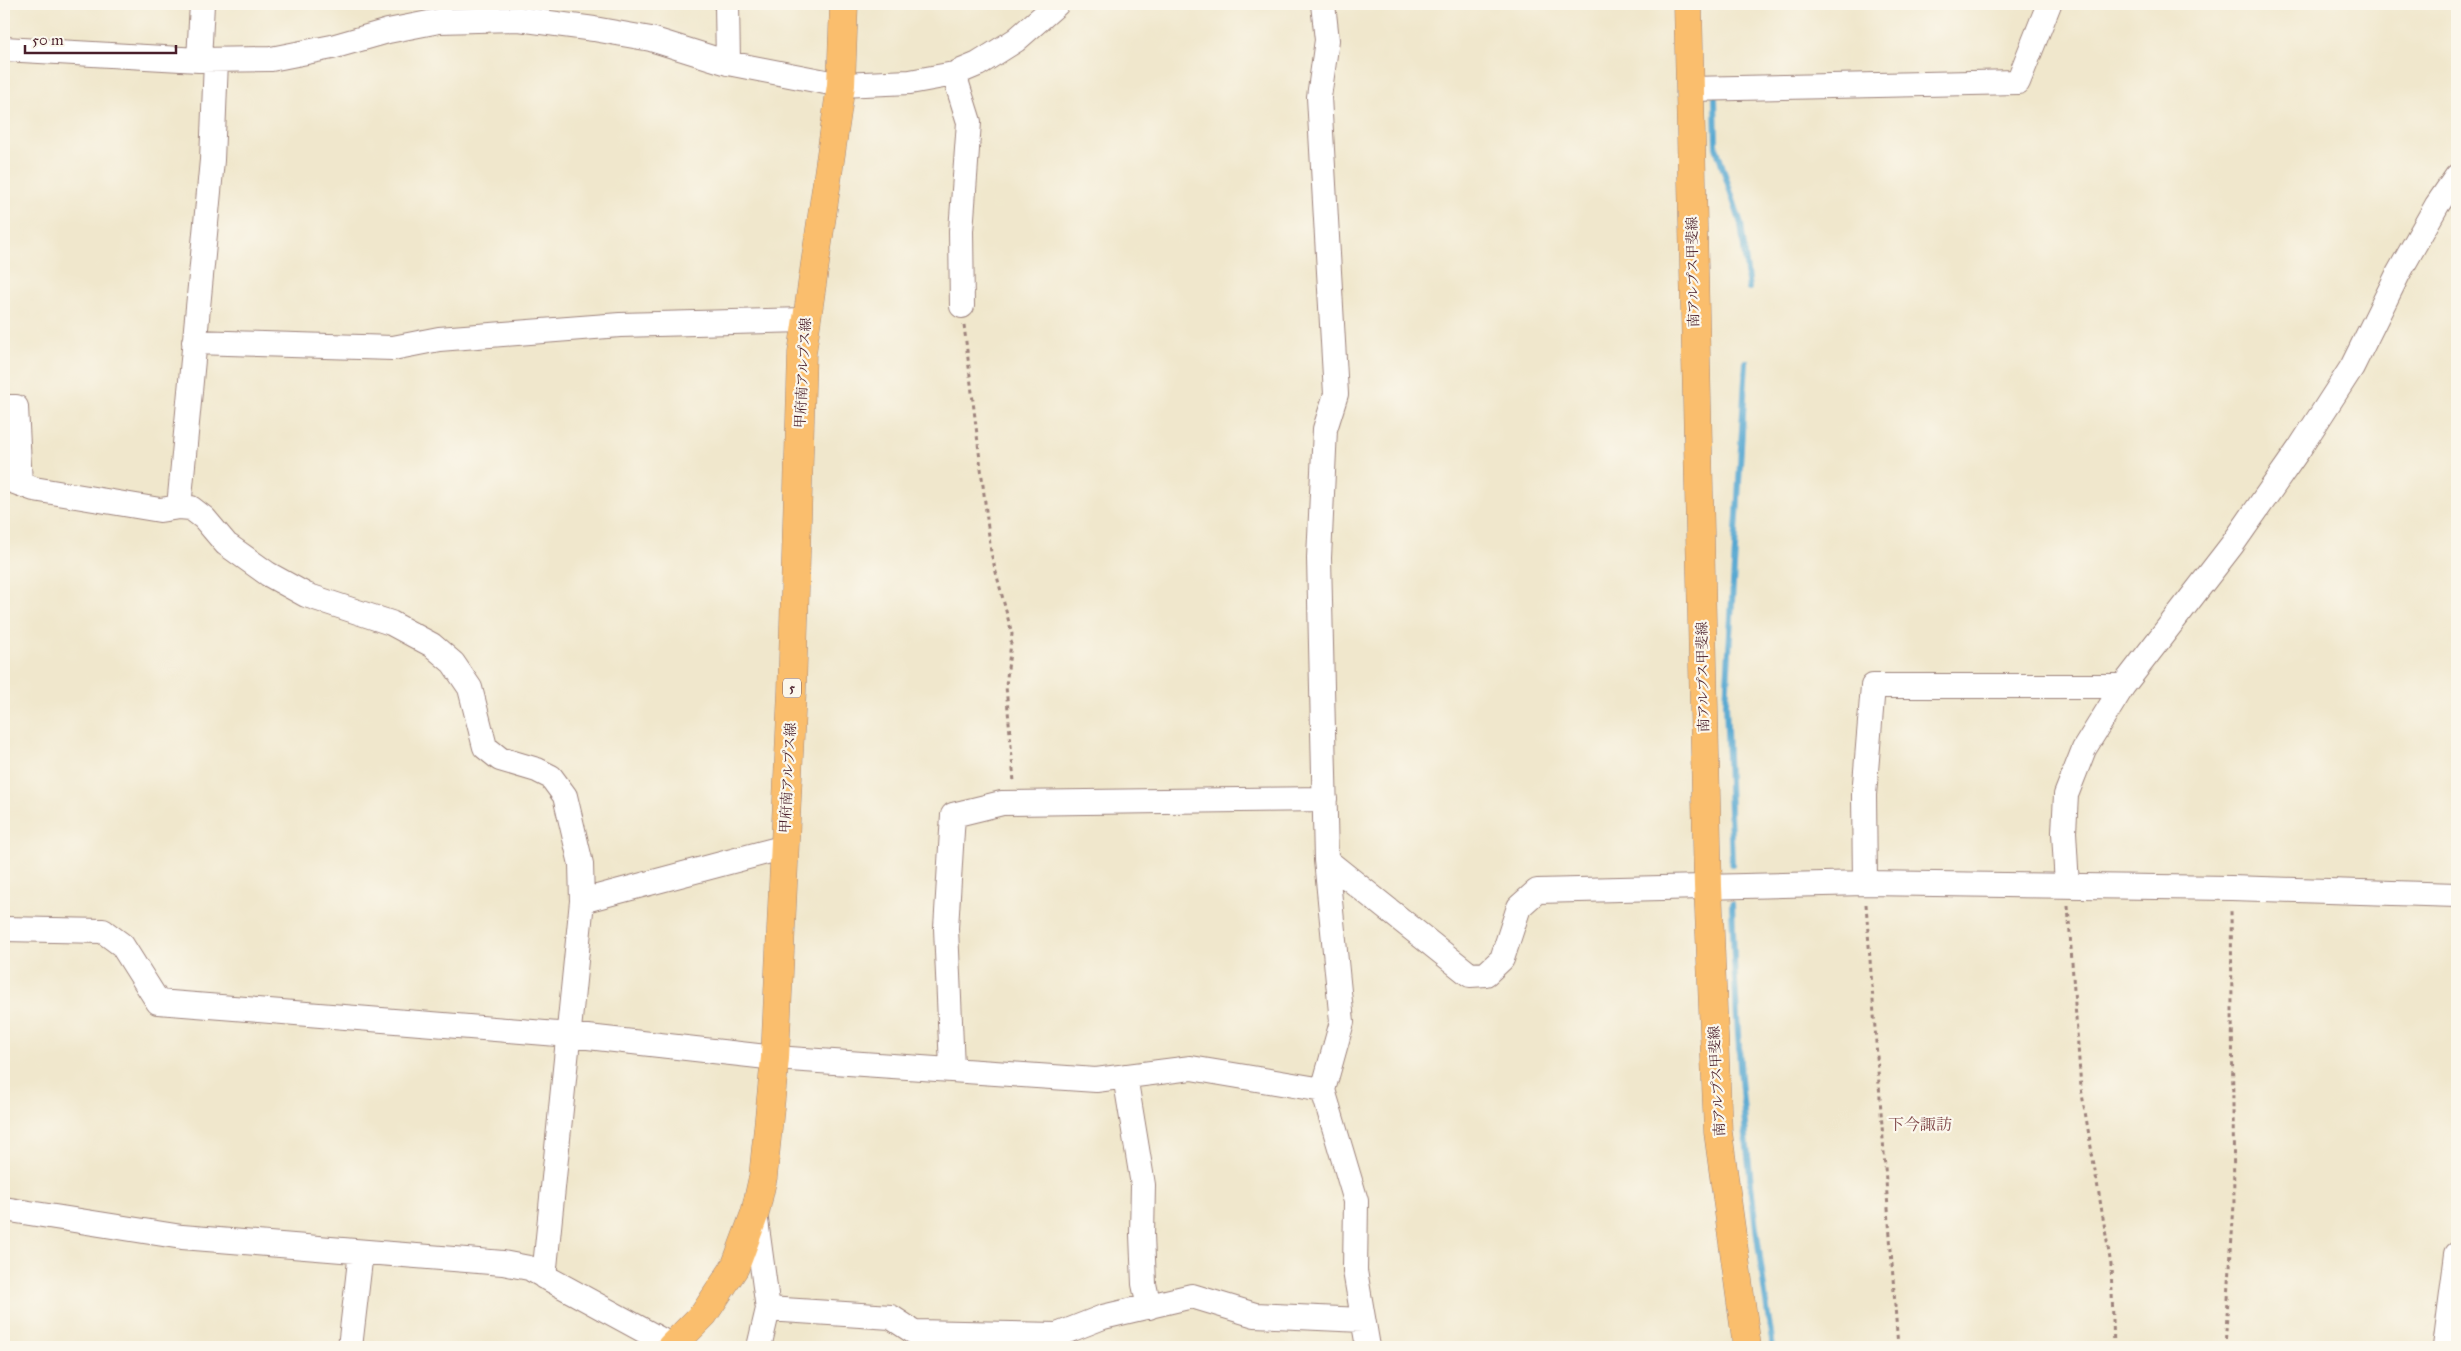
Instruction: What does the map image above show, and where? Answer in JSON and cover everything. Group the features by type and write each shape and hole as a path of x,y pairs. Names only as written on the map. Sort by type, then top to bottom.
{"main road":[{"name":"甲府南アルプス線","path":"672,1347 704,1314 735,1267 755,1213 763,1177 775,1058 785,847 802,353 841,85 844,4"},
{"name":"南アルプス甲斐線","path":"1688,4 1708,886 1718,1132 1747,1347"}],"street":[{"path":"179,507 212,160 208,60 202,4"},
{"path":"727,4 728,63"},
{"path":"4,49 208,60 271,59 332,47 388,30 439,21 518,19 594,28 651,39 728,63 841,85 910,82 954,74 978,64 1016,40 1056,4"},
{"path":"1323,4 1327,40 1319,97 1336,394 1325,429 1319,558 1326,860 1342,1022 1324,1090 1356,1201 1355,1271 1368,1347"},
{"path":"1689,89 2018,82 2048,4"},
{"path":"954,74 968,122 961,231 962,306"},
{"path":"2067,886 2064,832 2066,794 2084,749 2123,686 2232,545 2300,450 2352,367 2398,274 2436,206 2457,176"},
{"path":"194,342 393,348 439,339 620,325 806,320"},
{"path":"4,408 16,407 12,481 34,489 160,510 179,507 191,508 204,518 226,544 268,574 306,595 391,623 432,645 453,663 470,688 485,746 500,759 537,770 550,777 565,796 581,864 582,900 544,1277"},
{"path":"1865,883 1864,796 1873,686 2123,686"},
{"path":"952,1068 946,928 954,815 1002,803 1016,802 1325,799"},
{"path":"582,900 785,847"},
{"path":"1326,860 1470,975 1486,974 1502,959 1519,906 1537,891 1865,883 2231,888 2457,895"},
{"path":"4,930 103,931 122,945 158,1002 570,1034 775,1058 952,1068 1096,1080 1191,1068 1324,1090"},
{"path":"1126,1076 1143,1185 1144,1284 1149,1307"},
{"path":"4,1210 182,1237 503,1263 528,1268 672,1347"},
{"path":"755,1213 768,1309 759,1347"},
{"path":"350,1347 361,1252"},
{"path":"2445,1347 2457,1254"},
{"path":"768,1309 891,1317 914,1332 1057,1335 1103,1317 1192,1296 1255,1315 1362,1320"}],"path":[{"path":"962,306 991,553 1012,634 1006,686 1016,802"},
{"path":"1865,883 1898,1347"},
{"path":"2067,886 2081,1088 2111,1265 2114,1347"},
{"path":"2225,1347 2234,1204 2231,888"}],"waterway":[{"path":"1715,98 1716,147 1741,224 1749,289"},
{"path":"1732,864 1726,703 1746,362"},
{"path":"1732,904 1740,1071 1745,1126 1757,1237 1773,1347"}],"district":[{"name":"下今諏訪","path":"1920,1124"}]}
